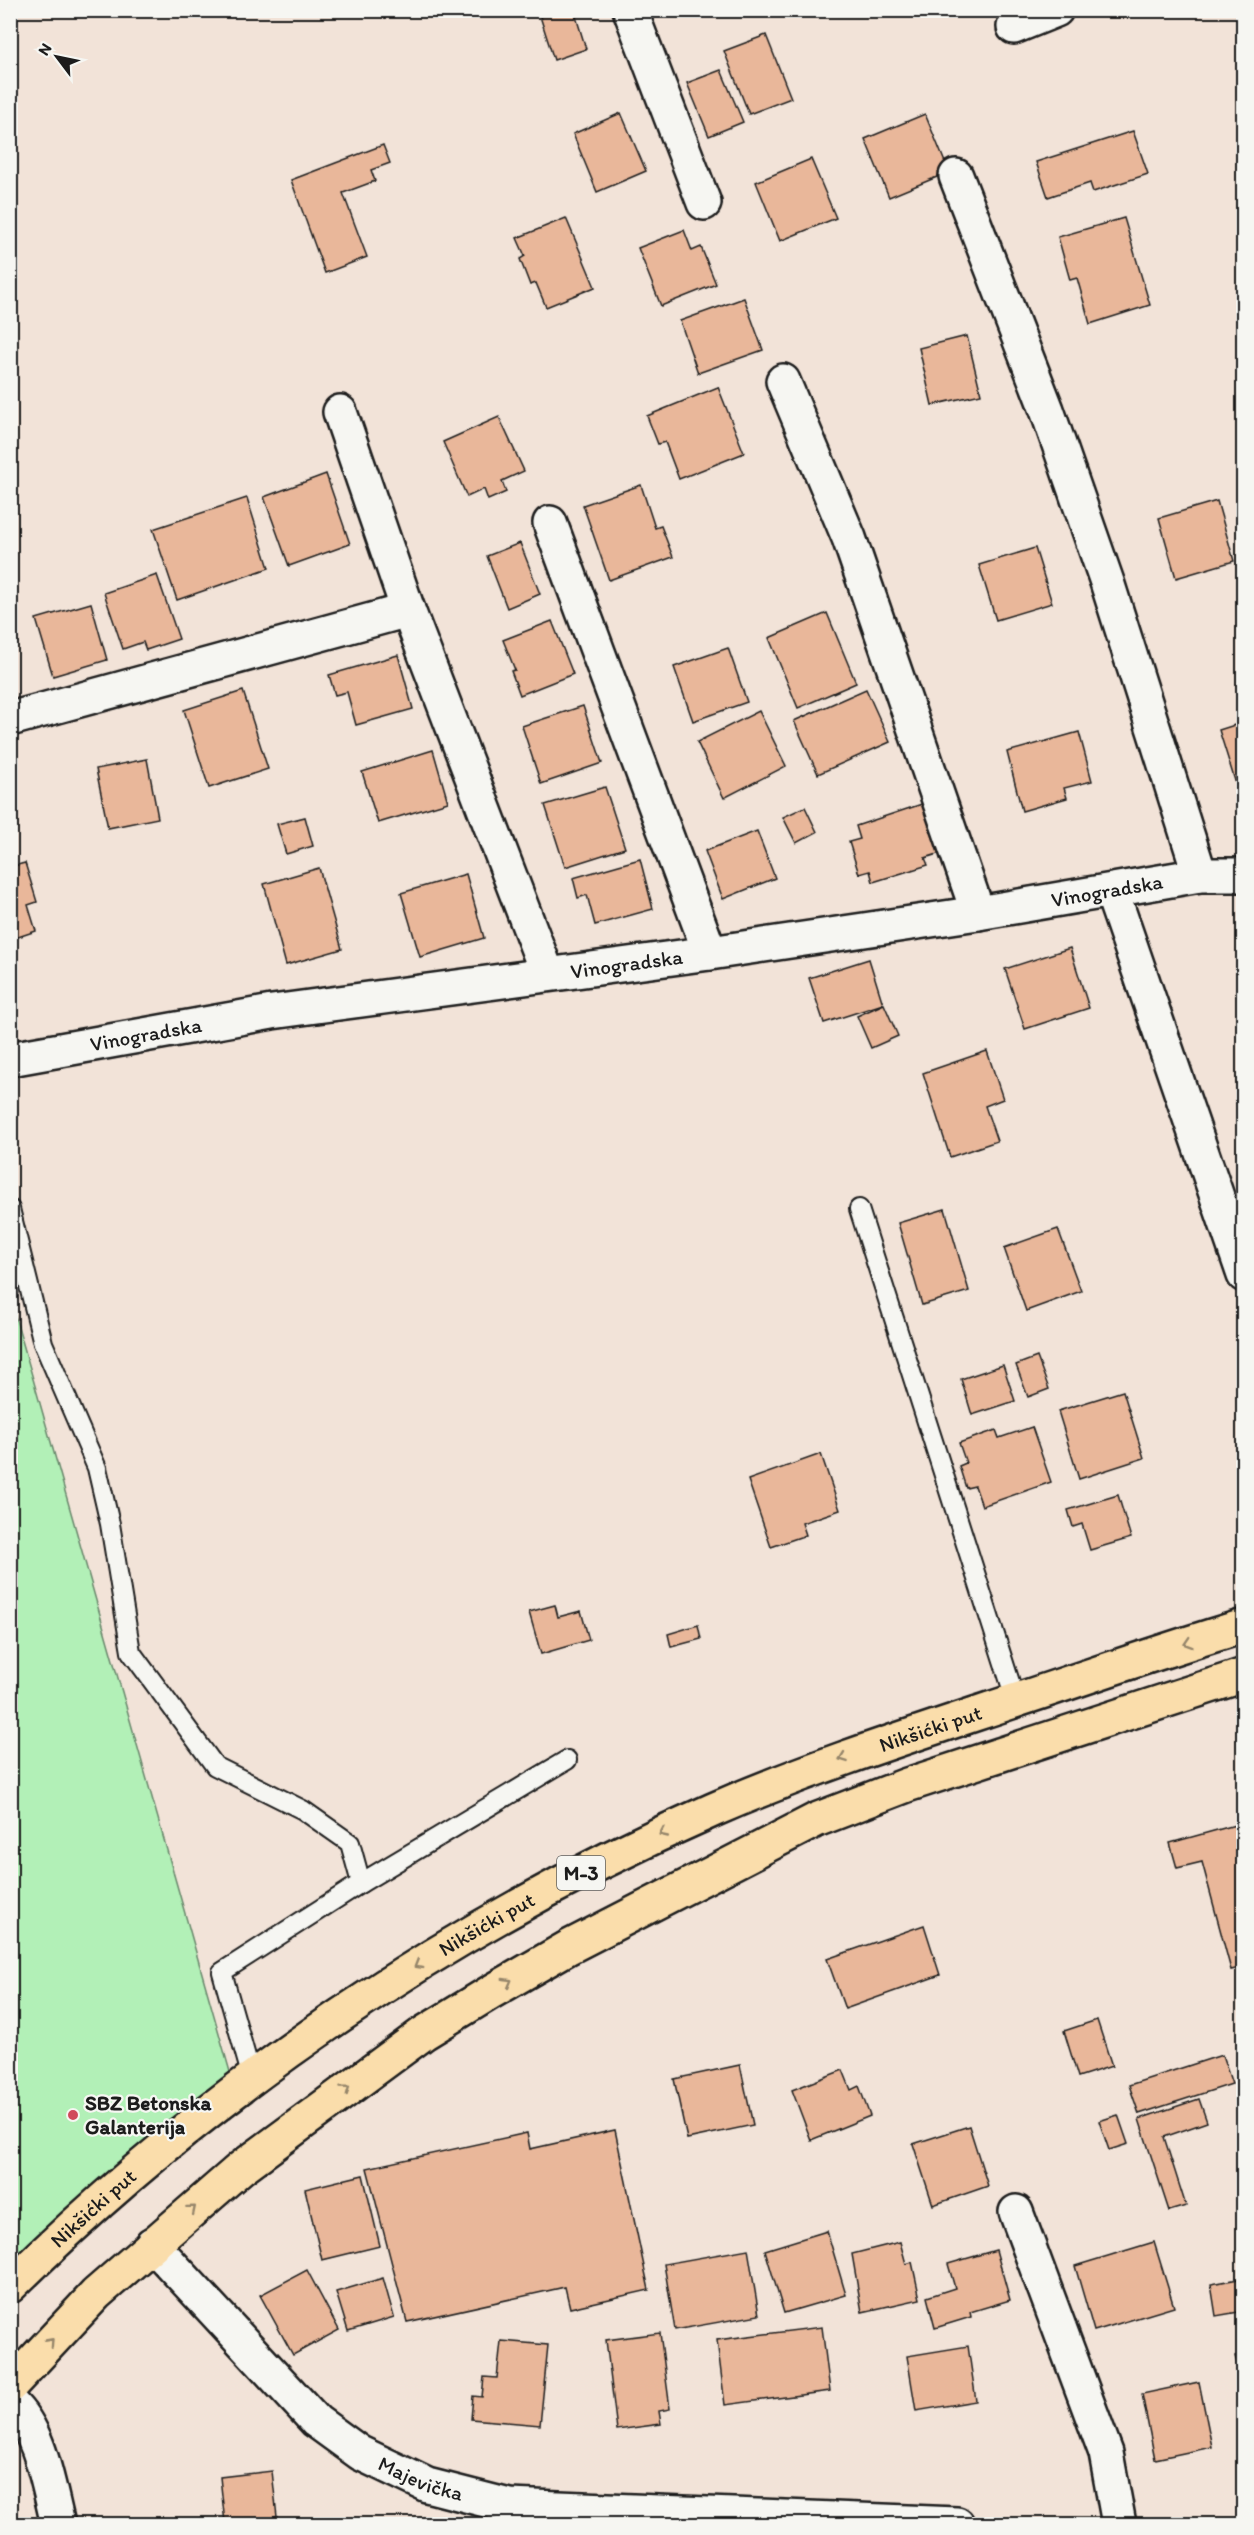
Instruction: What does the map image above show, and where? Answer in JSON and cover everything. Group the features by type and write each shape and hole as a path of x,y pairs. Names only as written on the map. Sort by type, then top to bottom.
{"main road":[{"name":"Nikšićki put","path":"10,2286 124,2181 252,2078 328,2024 427,1960 532,1899 623,1852 711,1811 806,1772 1244,1626"},
{"path":"10,2385 96,2294 241,2168 424,2033 569,1947 816,1820 907,1785 1244,1675"}],"street":[{"path":"630,10 704,202"},
{"path":"1014,27 1056,10"},
{"path":"956,176 1047,410 1103,571 1200,875"},
{"path":"783,381 849,538 978,913"},
{"path":"340,412 408,610 547,973"},
{"path":"550,523 710,953"},
{"path":"10,719 408,610"},
{"name":"Vinogradska","path":"10,1059 272,1012 547,973 710,953 1112,892 1200,875 1244,875"},
{"path":"1112,892 1244,1275"},
{"path":"1016,2212 1106,2453 1119,2524"},
{"name":"Majevička","path":"152,2244 316,2421 337,2438 381,2466 428,2485 509,2506 957,2524"},
{"path":"10,2403 28,2427 45,2470 58,2524"}],"lane":[{"path":"10,1209 43,1343 97,1468 110,1524 131,1652 215,1766 303,1810 350,1843 361,1883"},
{"path":"859,1209 1016,1701"},
{"path":"252,2078 222,1972 361,1883 567,1760"}],"green space":[{"path":"10,1298 234,2086 10,2296"}],"building":[{"path":"538,10 574,10 586,49 554,60"},
{"path":"766,35 791,98 749,114 724,51"},
{"path":"721,70 743,122 709,136 687,83"},
{"path":"621,113 646,171 597,192 573,134"},
{"path":"925,114 949,172 889,197 865,139"},
{"path":"1133,131 1148,174 1093,192 1090,183 1048,197 1036,162"},
{"path":"383,145 390,163 371,170 375,181 343,193 367,257 325,273 291,180"},
{"path":"811,159 836,218 780,241 756,182"},
{"path":"566,218 595,287 546,307 536,283 530,285 520,259 525,256 517,238"},
{"path":"1124,218 1150,305 1090,324 1077,278 1070,280 1058,237"},
{"path":"684,230 692,251 701,247 716,284 661,306 638,248"},
{"path":"744,298 763,350 698,373 680,321"},
{"path":"967,336 981,394 932,405 919,348"},
{"path":"718,387 744,453 679,479 665,442 658,444 647,416"},
{"path":"499,417 524,471 502,481 506,492 488,500 484,489 467,497 443,442"},
{"path":"326,474 350,544 289,566 264,497"},
{"path":"641,485 655,528 661,526 673,557 609,580 583,505"},
{"path":"247,498 269,568 177,600 153,529"},
{"path":"1217,501 1234,561 1176,578 1159,518"},
{"path":"520,543 540,594 507,608 487,556"},
{"path":"1035,548 1052,603 996,620 979,565"},
{"path":"157,575 179,639 146,650 143,642 123,649 104,593"},
{"path":"91,603 107,660 53,676 36,619"},
{"path":"827,613 856,683 798,708 769,638"},
{"path":"552,621 573,674 520,695 511,671 515,670 503,640"},
{"path":"728,648 747,702 693,721 674,667"},
{"path":"398,655 413,709 356,725 347,692 335,695 329,675"},
{"path":"866,689 890,742 818,774 794,721"},
{"path":"243,691 268,769 209,788 184,710"},
{"path":"583,706 602,763 541,784 522,726"},
{"path":"759,711 786,766 724,798 697,742"},
{"path":"1244,722 1244,799 1241,800 1219,730"},
{"path":"1079,732 1092,781 1064,788 1067,798 1022,811 1007,752"},
{"path":"433,750 448,802 378,823 362,772"},
{"path":"147,759 158,818 108,828 96,769"},
{"path":"605,787 625,848 565,867 545,805"},
{"path":"928,802 944,852 925,858 928,865 873,882 870,871 859,874 849,842 860,839 856,826"},
{"path":"805,807 817,832 796,843 783,817"},
{"path":"305,817 313,846 286,854 277,824"},
{"path":"757,831 775,878 723,899 705,851"},
{"path":"640,859 653,909 595,925 587,895 578,898 573,878"},
{"path":"25,863 37,902 28,905 36,931 12,939 14,946 10,947 10,867"},
{"path":"319,868 342,949 286,965 264,884"},
{"path":"466,874 484,938 420,957 401,893"},
{"path":"1070,948 1089,1008 1025,1029 1005,969"},
{"path":"869,959 883,1004 824,1023 809,978"},
{"path":"884,1004 898,1036 871,1048 857,1016"},
{"path":"987,1051 1003,1099 985,1106 997,1141 950,1157 923,1073"},
{"path":"945,1209 969,1291 922,1305 898,1223"},
{"path":"1058,1229 1081,1291 1026,1311 1004,1248"},
{"path":"1037,1357 1049,1389 1028,1397 1016,1365"},
{"path":"1003,1365 1015,1401 972,1415 961,1379"},
{"path":"1123,1391 1144,1458 1079,1479 1058,1411"},
{"path":"1032,1427 1051,1482 982,1506 975,1486 966,1488 959,1466 966,1463 959,1443 996,1430 999,1438"},
{"path":"821,1454 840,1510 802,1523 806,1535 771,1547 748,1480"},
{"path":"1118,1495 1131,1538 1090,1550 1082,1524 1073,1527 1068,1510"},
{"path":"555,1605 558,1617 581,1611 589,1640 541,1654 529,1612"},
{"path":"698,1625 701,1639 671,1647 668,1634"},
{"path":"1239,1824 1244,1841 1244,1967 1231,1970 1202,1862 1177,1868 1170,1843"},
{"path":"924,1925 940,1975 845,2009 827,1959"},
{"path":"1097,2020 1112,2066 1078,2077 1064,2031"},
{"path":"1222,2055 1232,2084 1139,2114 1129,2085"},
{"path":"740,2065 753,2125 687,2139 674,2079"},
{"path":"843,2070 851,2090 859,2086 870,2116 811,2140 792,2090"},
{"path":"1199,2099 1207,2122 1164,2137 1186,2206 1169,2211 1139,2119"},
{"path":"1118,2115 1128,2144 1109,2150 1099,2121"},
{"path":"969,2126 988,2186 933,2205 913,2144"},
{"path":"615,2130 649,2290 570,2308 565,2287 407,2322 367,2168 527,2133 530,2149"},
{"path":"363,2175 380,2246 322,2260 305,2189"},
{"path":"827,2231 846,2295 784,2313 765,2250"},
{"path":"900,2242 906,2264 912,2262 920,2299 862,2312 852,2254"},
{"path":"1154,2242 1174,2307 1094,2331 1075,2266"},
{"path":"748,2249 759,2315 675,2330 664,2264"},
{"path":"996,2250 1010,2300 970,2312 971,2317 935,2328 927,2297 955,2288 948,2264"},
{"path":"307,2270 339,2330 293,2355 260,2295"},
{"path":"383,2278 394,2317 348,2331 336,2292"},
{"path":"1244,2278 1244,2311 1216,2316 1211,2284"},
{"path":"822,2327 830,2391 725,2405 717,2340"},
{"path":"1244,2331 1244,2352 1238,2333"},
{"path":"660,2333 670,2409 659,2411 661,2424 617,2430 606,2340"},
{"path":"501,2341 548,2345 540,2425 471,2419 473,2396 482,2397 484,2377 497,2378"},
{"path":"968,2346 976,2401 916,2411 907,2356"},
{"path":"1244,2353 1244,2389 1235,2356"},
{"path":"1199,2382 1212,2447 1155,2459 1142,2394"},
{"path":"272,2471 277,2517 225,2523 220,2477"}],"place":[{"name":"SBZ Betonska Galanterija","path":"73,2115"}]}
